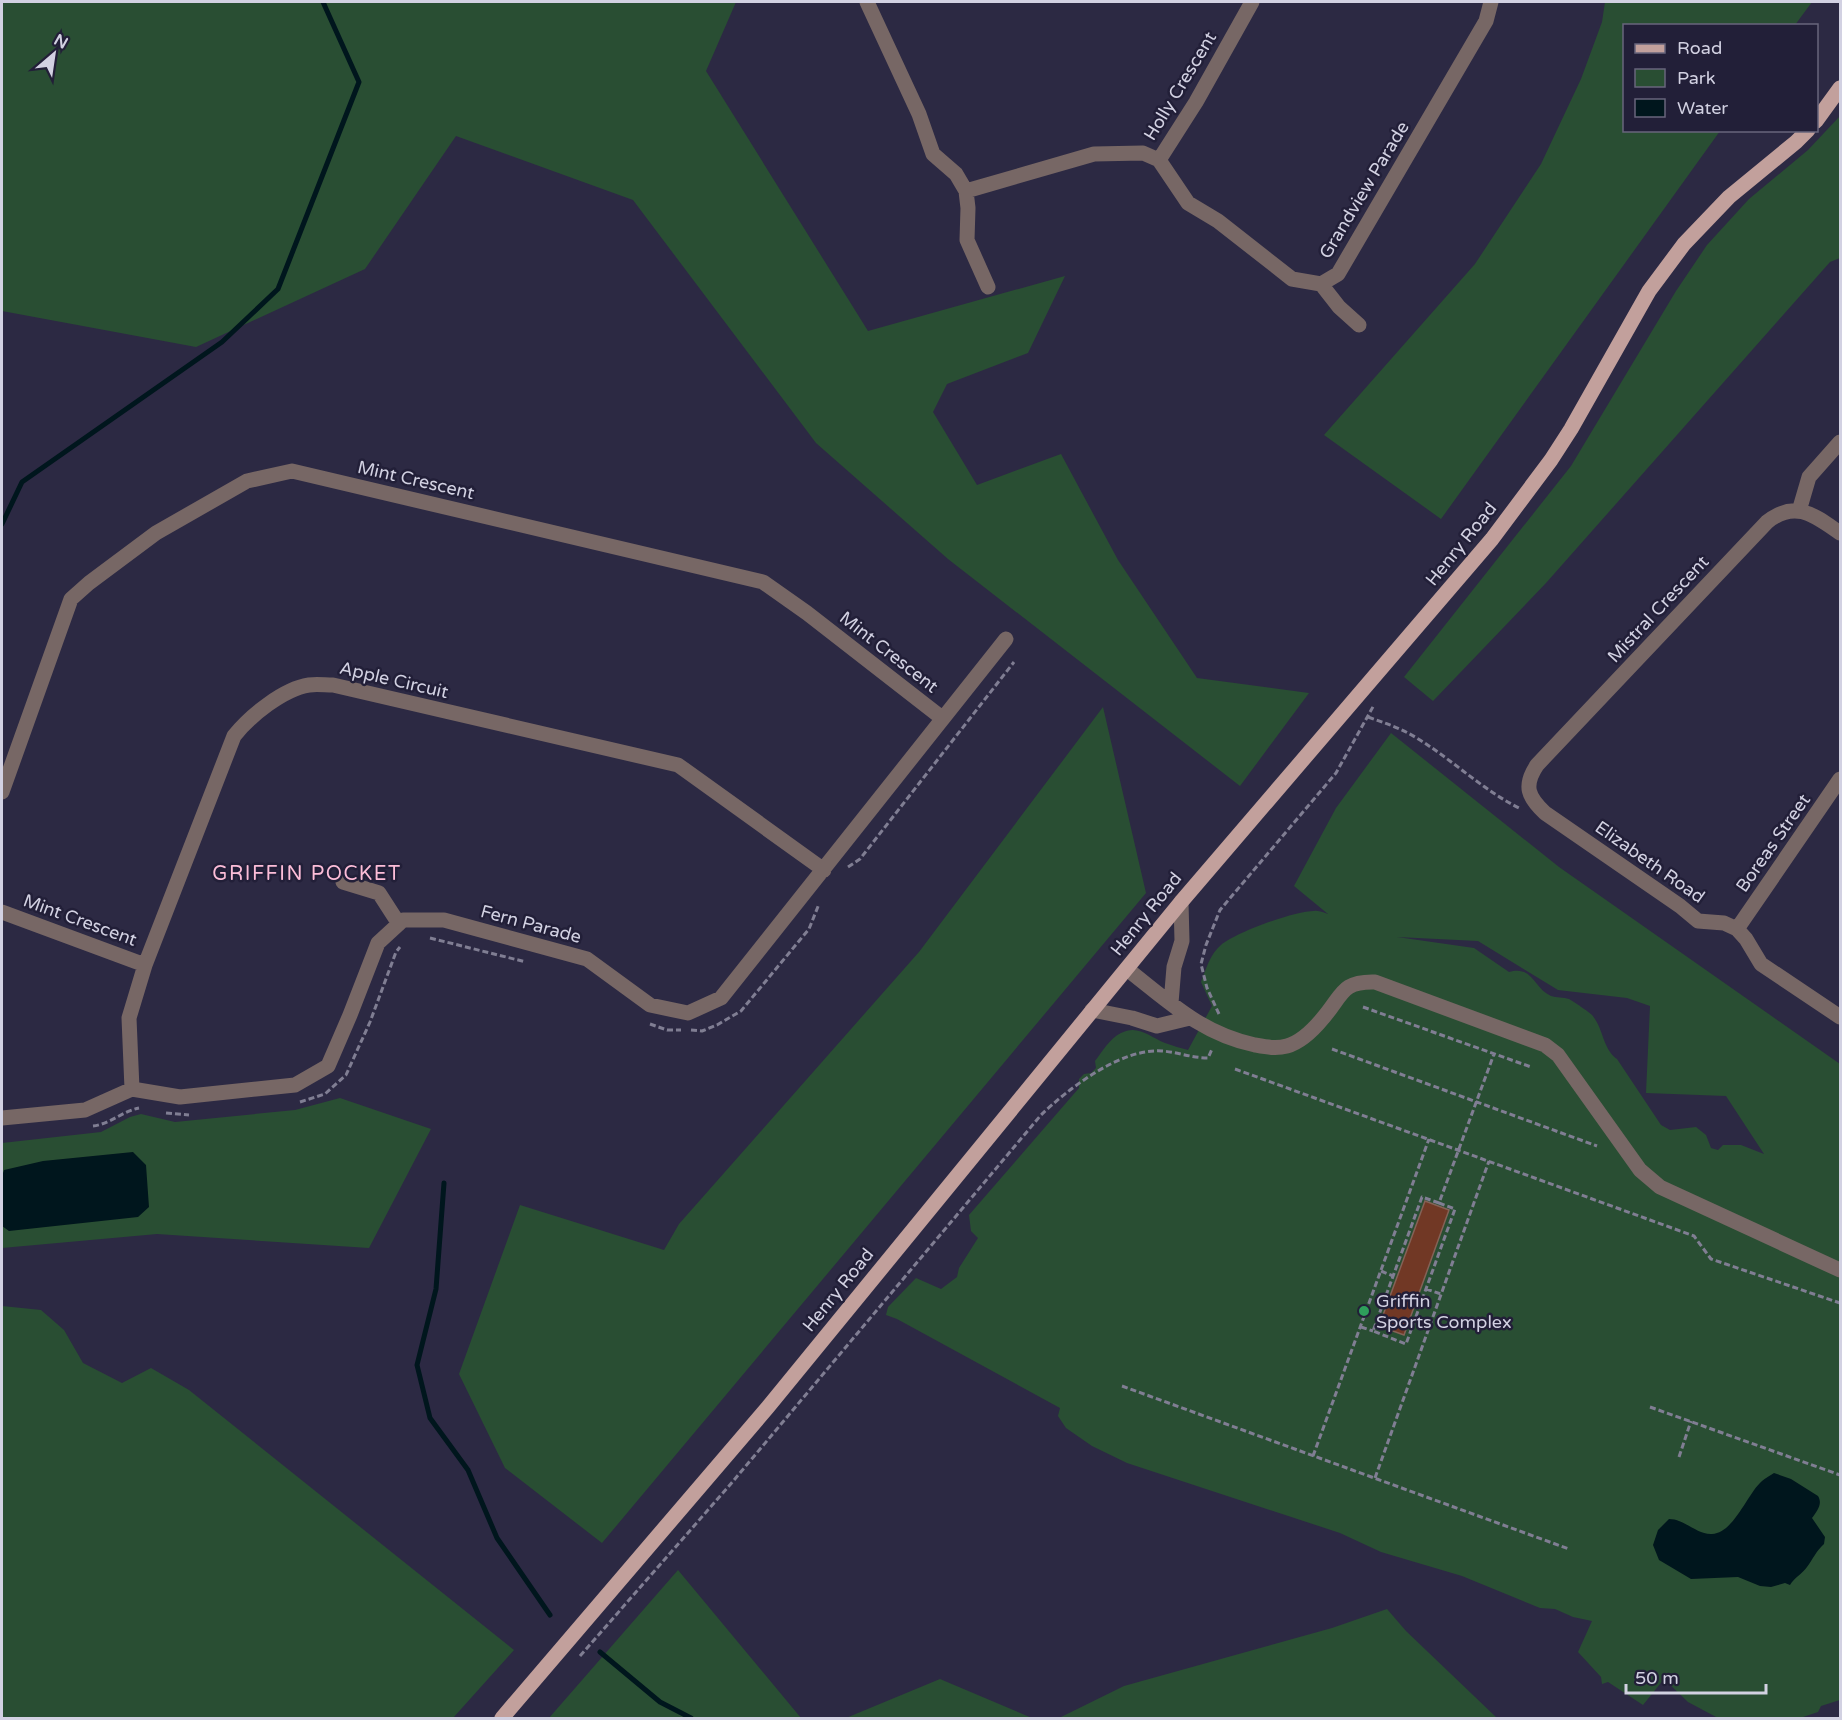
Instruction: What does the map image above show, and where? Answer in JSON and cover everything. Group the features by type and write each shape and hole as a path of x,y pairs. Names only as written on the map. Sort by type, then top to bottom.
{"main road":[{"path":"1818,118 1840,88"},
{"name":"Henry Road","path":"502,1719 768,1407 1181,902 1434,607 1522,500 1571,429 1649,291 1684,244 1729,197 1806,132"}],"street":[{"path":"867,2 919,114 933,154 956,174 966,191 967,240 988,286"},
{"name":"Holly Crescent","path":"1159,160 1196,102 1252,2"},
{"name":"Grandview Parade","path":"1159,160 1188,203 1218,222 1292,279 1321,284 1338,273 1486,21 1491,2"},
{"path":"966,191 1094,154 1143,153 1159,160"},
{"path":"1321,284 1339,307 1359,325"},
{"path":"1840,442 1809,477 1799,511 1815,516 1840,533"},
{"name":"Mint Crescent","path":"2,792 71,598 88,583 166,528 247,481 292,471 763,582 807,613 942,718"},
{"name":"Mistral Crescent","path":"1530,793 1530,777 1538,765 1767,522 1782,512 1799,511"},
{"name":"Fern Parade","path":"399,924 403,920 444,920 587,959 650,1005 688,1013 721,998 1006,639"},
{"name":"Apple Circuit","path":"132,1089 129,1018 145,965 234,736 248,719 283,696 306,686 333,684 678,765 824,870"},
{"name":"Boreas Street","path":"1737,929 1840,779"},
{"name":"Elizabeth Road","path":"1530,793 1545,813 1694,918 1703,922 1724,923 1737,929"},
{"path":"2,1118 85,1110 132,1089 180,1097 295,1085 328,1065 351,1015 378,943 399,924 379,893 343,882"},
{"path":"1171,1003 1174,967 1182,941 1181,902"},
{"name":"Mint Crescent","path":"2,912 145,965"},
{"path":"1737,929 1761,964 1840,1017"},
{"path":"1127,969 1190,1018 1218,1034 1273,1048 1288,1046 1304,1037 1322,1020 1347,988 1358,982 1375,982 1545,1045 1558,1055 1640,1170 1660,1187 1840,1270"},
{"path":"1092,1010 1132,1017 1157,1026 1190,1018"}],"path":[{"path":"844,870 860,860 1014,662"},
{"path":"575,1662 729,1486 1056,1100 1104,1066 1132,1055 1161,1050 1208,1059 1221,1019 1207,988 1201,964 1220,910 1336,773 1376,700"},
{"path":"1368,717 1396,727 1416,738 1498,797 1520,809 1530,793"},
{"path":"642,1021 667,1030 702,1031 741,1011 809,928 820,900"},
{"path":"422,936 536,964"},
{"path":"294,1103 306,1102 326,1094 346,1075 370,1022 396,952 406,941"},
{"path":"1363,1007 1531,1067"},
{"path":"1332,1049 1598,1146"},
{"path":"1438,1203 1494,1054"},
{"path":"1235,1069 1694,1236 1711,1259 1840,1303"},
{"path":"92,1126 103,1125 133,1109 143,1108"},
{"path":"162,1112 182,1116 193,1114"},
{"path":"1314,1456 1429,1140"},
{"path":"1375,1478 1489,1161"},
{"path":"1361,1327 1373,1332 1406,1344 1455,1209 1422,1197 1373,1332"},
{"path":"1381,1271 1393,1276"},
{"path":"1426,1288 1441,1294"},
{"path":"1122,1386 1569,1549"},
{"path":"1650,1407 1840,1475"},
{"path":"1679,1456 1691,1421"}],"green space":[{"path":"2,2 736,2 706,71 868,331 1065,276 1028,353 947,384 933,412 977,485 1061,454 1118,560 1197,678 1309,693 1240,786 948,559 816,443 633,200 456,136 365,269 196,347 2,311"},
{"path":"1605,2 1812,2 1796,24 1623,24 1623,132 1719,132 1441,519 1324,435 1475,264 1541,164 1581,79 1602,22"},
{"path":"1840,116 1840,258 1830,262 1546,583 1433,701 1404,677 1571,466 1676,291 1707,245 1749,199 1808,150"},
{"path":"1103,707 1146,893 602,1543 505,1468 459,1374 520,1205 664,1250 679,1224 919,952"},
{"name":"Griffin Sports Complex","path":"1391,733 1559,867 1840,1064 1840,1700 1821,1706 1818,1712 1800,1718 1718,1718 1688,1702 1664,1679 1643,1705 1608,1682 1602,1684 1601,1677 1578,1652 1592,1621 1573,1617 1555,1609 1540,1608 1462,1576 1381,1552 1340,1533 1127,1463 1092,1446 1066,1428 1058,1416 1060,1408 886,1315 888,1307 916,1278 941,1289 957,1277 959,1268 978,1238 971,1231 969,1215 1079,1088 1079,1079 1096,1068 1095,1061 1113,1038 1133,1030 1144,1032 1165,1043 1188,1050 1212,1006 1201,982 1209,962 1221,945 1239,934 1280,918 1316,911 1328,914 1294,886 1336,808","holes":["1397,937 1478,941 1558,990 1627,998 1650,1006 1646,1093 1726,1096 1764,1154 1741,1145 1723,1145 1718,1150 1711,1148 1706,1135 1696,1127 1670,1130 1661,1125 1608,1049 1596,1020 1569,999 1553,997 1545,993 1528,975 1517,971 1509,972 1474,948"]},
{"path":"340,1098 431,1129 369,1248 157,1234 2,1248 2,1143 101,1132 141,1114 175,1122 295,1110"},
{"path":"2,1306 41,1310 64,1330 83,1363 122,1383 151,1368 189,1390 514,1650 453,1718 2,1718"},
{"path":"678,1570 801,1718 549,1718"},
{"path":"1387,1609 1406,1631 1497,1718 1059,1718 1124,1686 1332,1628"},
{"path":"940,1679 1032,1718 846,1718"}],"water":[{"path":"133,1152 146,1165 149,1207 138,1217 9,1231 2,1226 4,1170 43,1161"},
{"path":"1774,1473 1791,1479 1818,1496 1820,1505 1812,1518 1825,1537 1824,1544 1790,1585 1785,1583 1771,1587 1760,1586 1738,1577 1691,1579 1659,1560 1653,1545 1658,1530 1669,1519 1680,1521 1707,1534 1720,1532 1734,1520 1756,1487"}],"building":[{"path":"1425,1201 1449,1210 1404,1335 1379,1326"}],"waterway":[{"path":"2,524 22,482 222,342 278,289 359,82 323,2"},
{"path":"444,1183 436,1289 417,1365 430,1418 468,1470 497,1538 550,1615"},
{"path":"600,1652 660,1702 691,1718"}],"place":[{"name":"Griffin Sports Complex","path":"1364,1311"}],"district":[{"name":"GRIFFIN POCKET","path":"307,874"}]}
